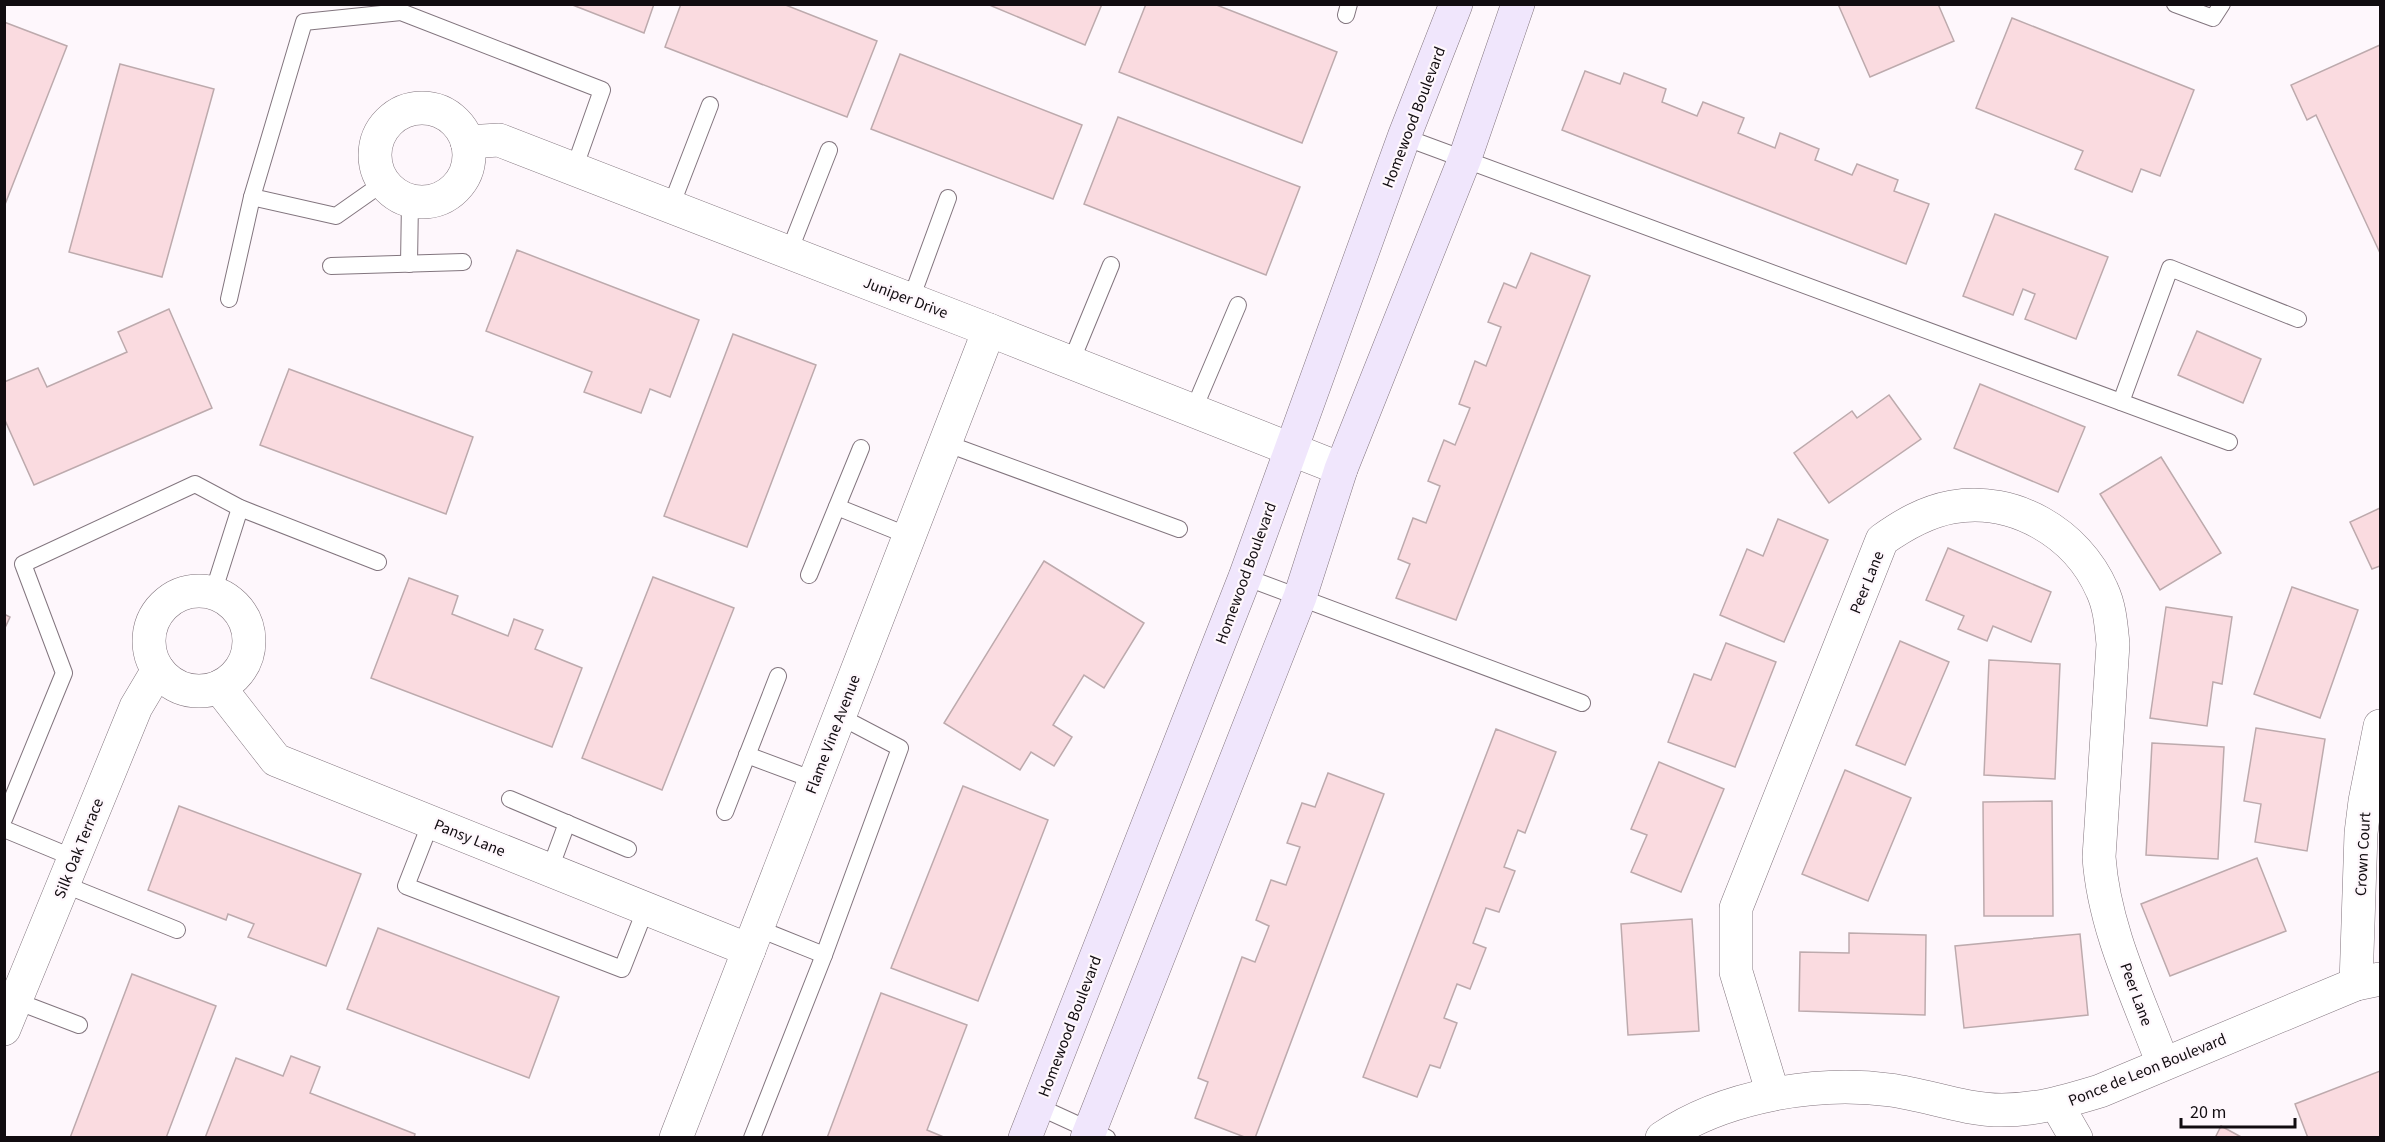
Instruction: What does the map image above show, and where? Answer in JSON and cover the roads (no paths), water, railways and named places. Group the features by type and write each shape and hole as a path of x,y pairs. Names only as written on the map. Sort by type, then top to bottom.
{"street":[{"name":"Homewood Boulevard","path":"1025,1137 1245,577 1404,137 1456,4"},
{"path":"1095,1135 1300,597 1341,469 1465,158 1518,4"},
{"path":"416,108 433,109 448,116 460,127 467,142 469,159 465,175 456,188 442,198 426,203 410,201 395,195 383,183 376,168 374,152 378,136 387,122 400,112 416,108"},
{"name":"Juniper Drive","path":"467,142 499,140 911,299 1341,469"},
{"name":"Flame Vine Avenue","path":"676,1137 989,330"},
{"name":"Peer Lane","path":"1773,1094 1736,972 1736,908 1882,540 1904,525 1927,514 1953,507 1979,505 2005,509 2030,517 2053,530 2073,547 2090,567 2103,591 2110,616 2113,644 2099,857 2101,888 2108,918 2163,1064"},
{"path":"195,591 213,593 229,601 241,613 248,629 249,646 244,664 234,678 219,687 203,691 186,689 170,682 158,670 151,654 149,636 154,620 164,605 179,596 195,591"},
{"name":"Silk Oak Terrace","path":"10,1015 136,707 158,670"},
{"name":"Pansy Lane","path":"219,687 276,760 646,908 753,939"},
{"name":"Crown Court","path":"2368,982 2361,833 2380,726"},
{"name":"Ponce de Leon Boulevard","path":"1662,1137 1720,1109 1773,1094 1835,1087 1890,1090 1972,1108 2030,1109 2057,1105 2100,1091 2368,982"},
{"path":"2057,1105 2076,1137"}],"lane":[{"path":"2175,4 2213,18 2222,4"},
{"path":"229,299 252,197 304,22 401,12 603,90 574,169"},
{"path":"671,206 710,105"},
{"path":"1404,137 2229,442"},
{"path":"789,252 829,150"},
{"path":"252,197 336,216 383,183"},
{"path":"911,299 948,198"},
{"path":"409,264 410,201"},
{"path":"332,266 463,262"},
{"path":"1071,362 1111,265"},
{"path":"2121,402 2170,268 2298,319"},
{"path":"1193,411 1238,305"},
{"path":"945,443 1179,529"},
{"path":"809,575 861,448"},
{"path":"4,819 64,673 23,564 195,484 240,508 378,562"},
{"path":"837,507 909,536"},
{"path":"213,593 240,508"},
{"path":"1245,577 1582,703"},
{"path":"725,812 778,676"},
{"path":"752,1137 824,955 900,748 839,716"},
{"path":"747,755 814,780"},
{"path":"510,800 628,849"},
{"path":"431,822 406,886 622,969 646,908"},
{"path":"550,869 567,823"},
{"path":"4,829 69,871 177,930"},
{"path":"753,939 824,955"},
{"path":"10,1015 79,1025"},
{"path":"1037,1106 1095,1135"}]}
